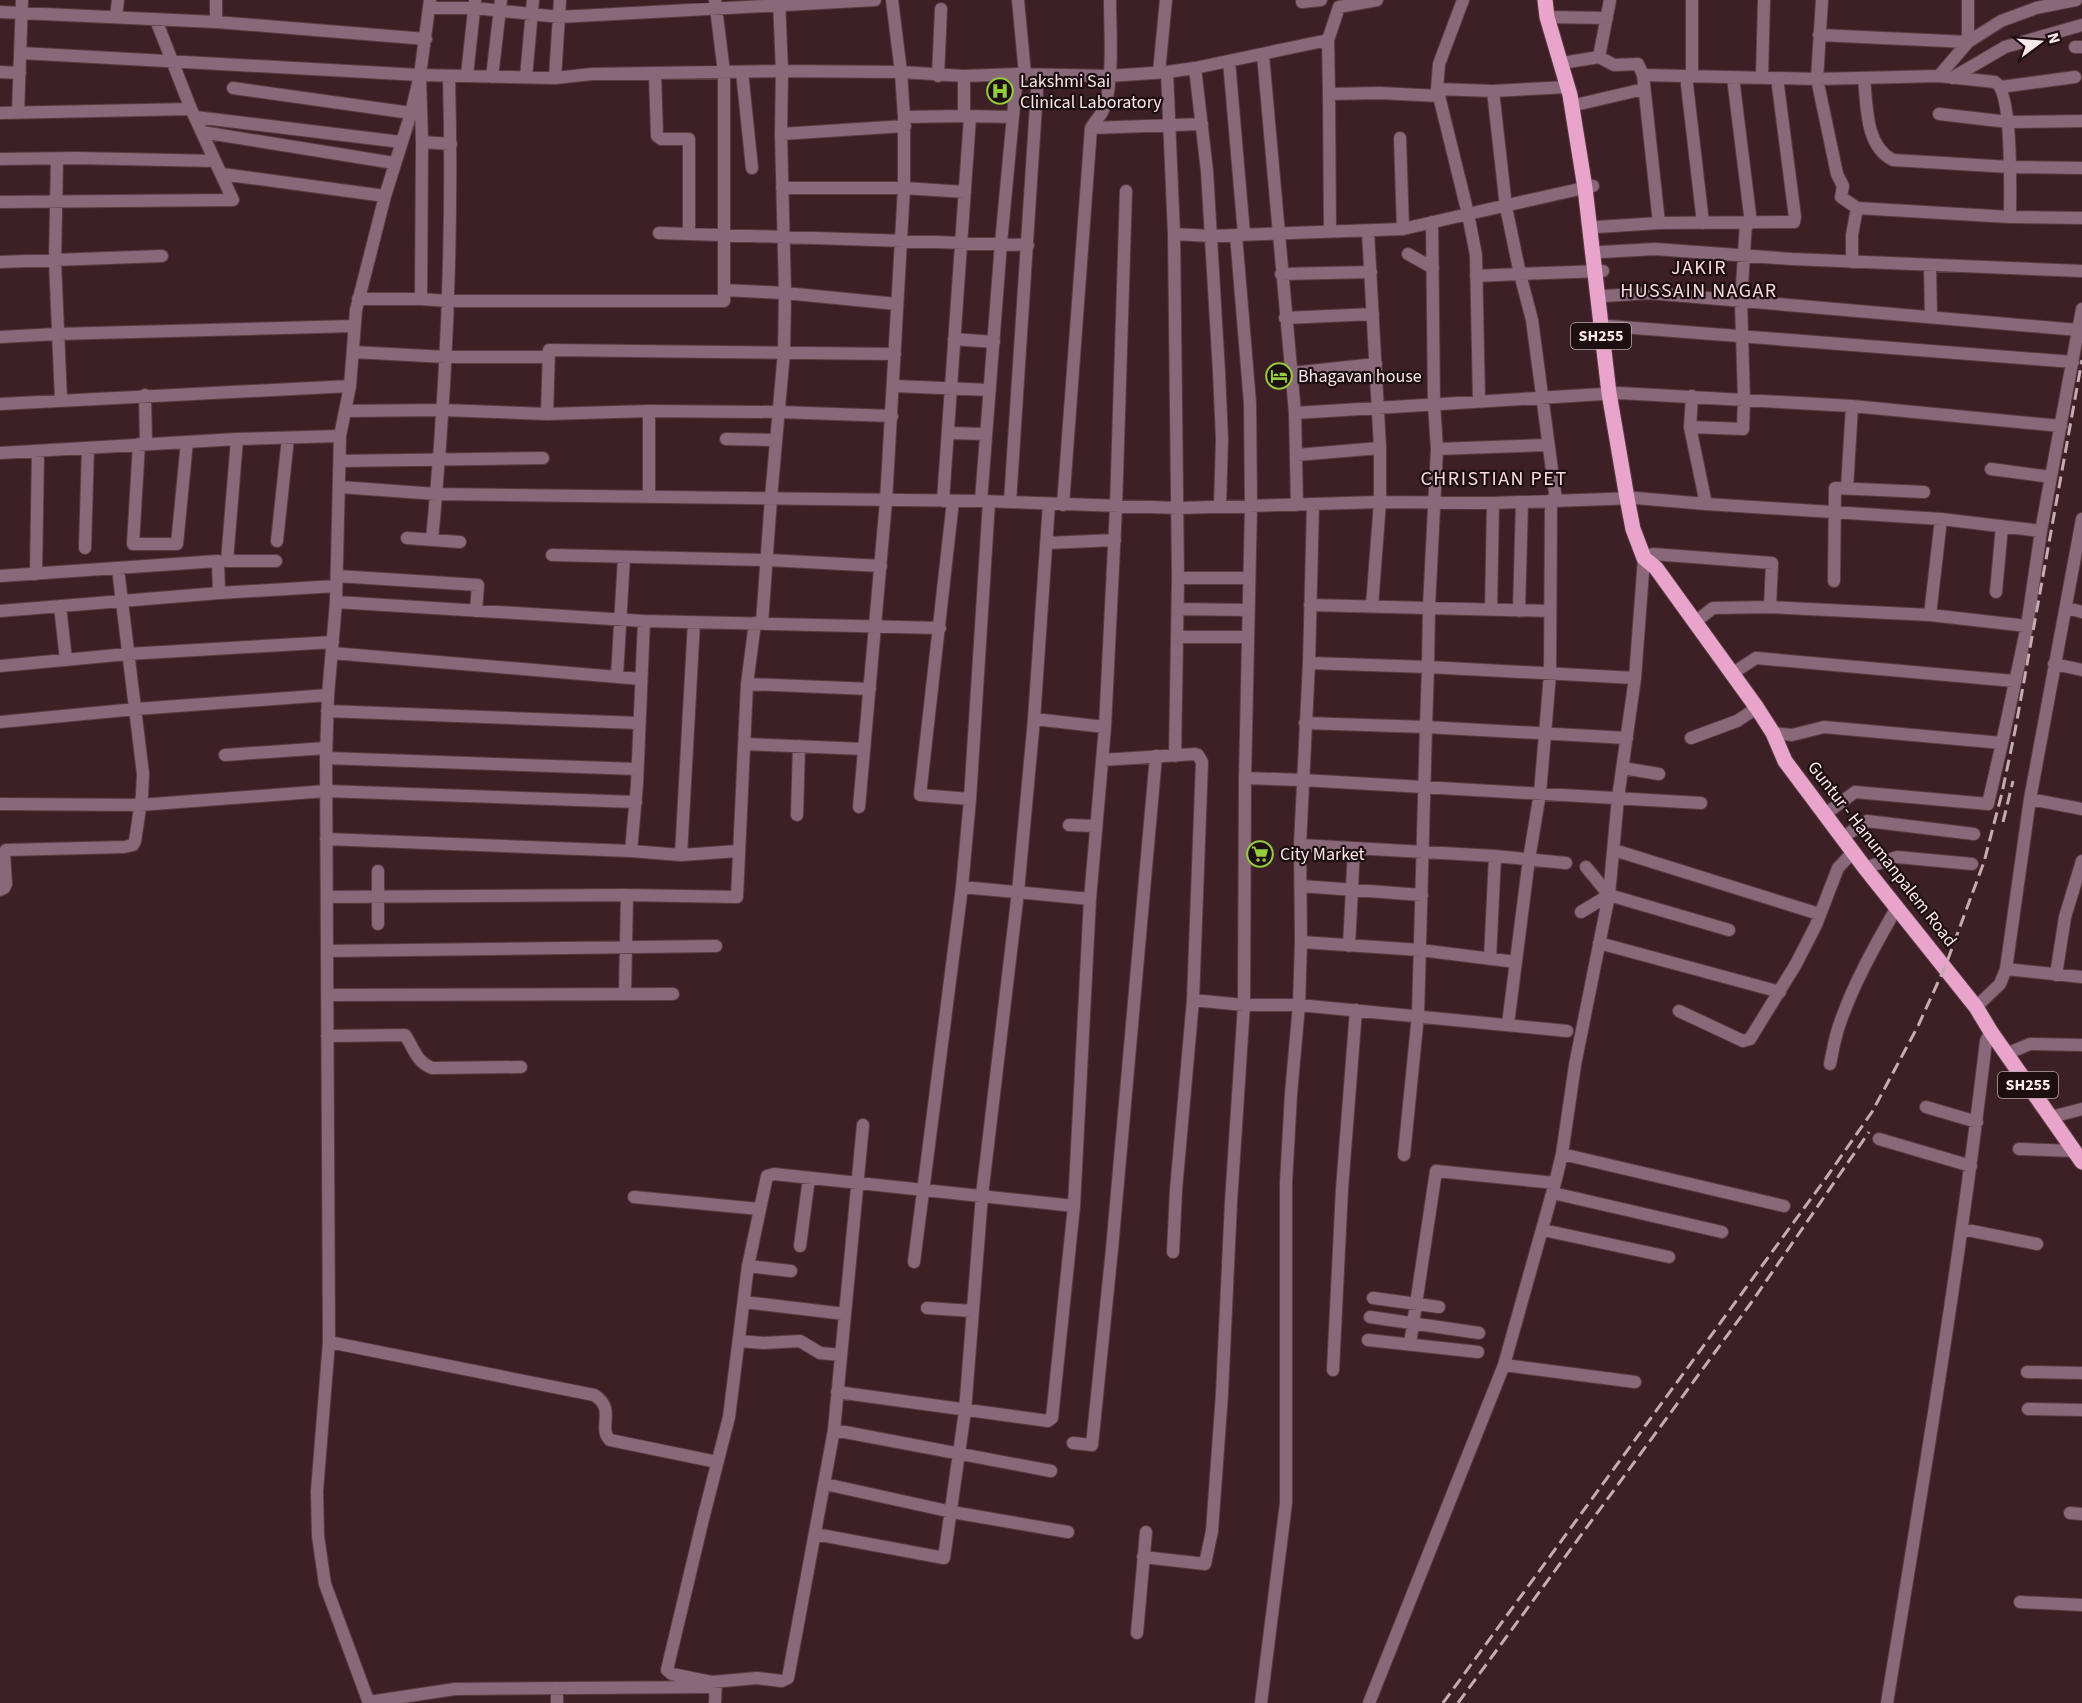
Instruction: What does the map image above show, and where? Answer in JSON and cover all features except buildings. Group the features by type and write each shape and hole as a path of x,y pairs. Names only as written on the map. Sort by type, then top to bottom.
{"main road":[{"name":"Guntur - Hanumanpalem Road","path":"1545,0 1547,17 1572,98 1597,227 1601,252 1599,271 1609,326 1614,393"},
{"name":"Guntur - Hanumanpalem Road","path":"1589,187 1599,271 1601,333 1614,393 1631,498 1642,522 1651,560 1757,708 1773,733 1785,761 1865,868 1976,1007 2078,1157"}],"street":[{"path":"18,113 22,0"},
{"path":"116,16 118,0"},
{"path":"216,0 216,22"},
{"path":"526,77 533,0"},
{"path":"555,78 560,0"},
{"path":"863,1125 834,1430 788,1678 782,1681 757,1678 716,1684 455,1689 369,1702 338,1623 325,1584 319,1554 317,1491 329,1342 327,711 336,602 340,436 350,386 354,326 358,299 385,196 411,113 420,75 430,4 501,6 532,14 559,17 716,4 875,0"},
{"path":"859,807 886,501 904,188 905,122 892,0"},
{"path":"914,1262 962,887 970,799 985,502 986,434 1013,117 1021,74 1018,0"},
{"path":"1063,505 1091,128 1105,105 1109,76 1110,0"},
{"path":"1166,0 1163,72 1170,126 1174,234 1179,578 1175,756"},
{"path":"1302,2 1322,0"},
{"path":"1330,232 1328,40 1337,4 1377,0"},
{"path":"1464,0 1439,64 1438,92 1474,243 1479,400"},
{"path":"1599,57 1610,0"},
{"path":"1692,0 1689,76 1703,223"},
{"path":"1762,77 1764,0"},
{"path":"1822,0 1817,79 1843,200 1857,208 2010,217 2082,218"},
{"path":"1968,0 1968,42"},
{"path":"1946,77 1968,42 2001,21 2036,8 2076,0"},
{"path":"327,897 627,895 737,897 747,684 768,560 784,352 782,71 779,3"},
{"path":"467,75 475,4"},
{"path":"358,299 724,301 724,72 716,4"},
{"path":"492,76 501,6"},
{"path":"938,76 941,9"},
{"path":"0,12 216,22 426,39"},
{"path":"1547,17 1607,18"},
{"path":"0,202 233,200 193,113 156,20"},
{"path":"1946,77 2005,47 2082,25"},
{"path":"1819,35 1968,42"},
{"path":"21,53 449,76 555,78 592,75 782,71 901,72 938,76 1021,74 1109,76 1195,68 1328,40"},
{"path":"1263,55 1295,413 1297,505"},
{"path":"1562,63 1599,57 1614,65 1638,64 1643,75 1659,223"},
{"path":"1143,1557 1205,1564 1212,1531 1222,1394 1231,1202 1244,1005 1245,778 1251,506 1250,403 1229,61"},
{"path":"1195,68 1207,171 1222,439 1220,506"},
{"path":"0,72 20,73"},
{"path":"742,72 752,168"},
{"path":"656,74 657,136 661,139 689,139 689,233"},
{"path":"420,75 421,299"},
{"path":"1010,502 1038,75"},
{"path":"1643,75 1817,79 1946,77 1995,82 2001,87 2008,122 2010,217"},
{"path":"432,539 446,357 451,144 449,76"},
{"path":"964,76 967,116 965,192 951,389 948,501 940,628 920,795 970,799"},
{"path":"2001,87 2075,77"},
{"path":"1690,427 1743,429 1741,302 1749,220 1733,78"},
{"path":"1597,227 1749,220 1795,221 1777,78"},
{"path":"1864,78 1874,141 1888,157 2010,167 2082,168"},
{"path":"233,88 411,113"},
{"path":"1329,94 1493,91 1572,98 1644,89"},
{"path":"1493,91 1506,207 1530,312 1554,500 1550,674 1540,793 1529,859 1508,1024"},
{"path":"0,113 193,113 401,142"},
{"path":"1939,114 2008,122 2082,121"},
{"path":"781,134 967,116 1013,117"},
{"path":"1091,128 1202,124"},
{"path":"202,132 394,163"},
{"path":"1400,138 1403,229"},
{"path":"422,142 451,144"},
{"path":"0,159 215,161"},
{"path":"57,159 55,261 60,400"},
{"path":"222,174 385,196"},
{"path":"1174,234 1210,236 1403,229 1589,187"},
{"path":"782,188 904,188 965,192"},
{"path":"837,1392 965,1411 1052,1420 1074,1206 1090,899 1105,727 1115,540 1126,192"},
{"path":"1852,261 1852,235 1857,208"},
{"path":"1404,1155 1418,1015 1426,787 1429,607 1437,449 1434,404 1432,222"},
{"path":"1368,231 1380,448 1380,502 1372,606"},
{"path":"659,233 1028,245"},
{"path":"1601,252 1655,249 1852,261 2082,271"},
{"path":"1408,254 1433,268"},
{"path":"0,262 162,256"},
{"path":"1930,265 1931,317"},
{"path":"1476,276 1599,271"},
{"path":"1281,274 1371,272"},
{"path":"724,290 785,292 897,304"},
{"path":"1605,296 1649,293 2078,330"},
{"path":"1824,815 1855,792 1988,804 2027,626 2041,531 2082,309"},
{"path":"1285,318 1373,314"},
{"path":"0,337 354,326"},
{"path":"1609,326 2073,362"},
{"path":"954,339 994,342"},
{"path":"547,414 549,350 895,354"},
{"path":"353,352 446,357 548,357"},
{"path":"1291,373 1376,364"},
{"path":"0,404 350,386"},
{"path":"894,386 990,390"},
{"path":"1295,413 1614,393 1852,406 2061,426"},
{"path":"145,395 143,444 133,544 177,544 187,442"},
{"path":"1692,396 1690,427 1706,504"},
{"path":"1847,488 1852,406"},
{"path":"346,411 442,410 547,414 650,411 778,412 892,416"},
{"path":"649,496 650,411"},
{"path":"949,432 986,434"},
{"path":"0,453 237,439 340,436"},
{"path":"277,541 288,438"},
{"path":"219,593 237,439"},
{"path":"726,439 776,440"},
{"path":"1437,449 1548,445"},
{"path":"85,548 88,448"},
{"path":"1296,455 1380,448"},
{"path":"36,574 38,451"},
{"path":"340,461 543,458"},
{"path":"1991,469 2051,477"},
{"path":"340,488 436,494 1010,502 1178,508 1380,502 1493,503 1631,498 1941,519 2041,531"},
{"path":"1834,581 1835,488 1924,492"},
{"path":"1519,611 1522,502"},
{"path":"1491,610 1493,503"},
{"path":"815,1534 944,1558 965,1411 982,1195 1018,892 1034,719 1049,504"},
{"path":"1261,1703 1286,1503 1286,1183 1299,1005 1300,845 1309,663 1313,505"},
{"path":"1930,615 1941,519"},
{"path":"1976,1007 2000,984 2006,969 2030,799 2054,664 2078,562 2082,519"},
{"path":"1996,592 2002,526"},
{"path":"407,538 460,542"},
{"path":"1047,543 1115,540"},
{"path":"552,555 768,560 881,567"},
{"path":"617,676 624,557"},
{"path":"1369,1703 1504,1365 1554,1188 1562,1154 1575,1065 1609,896 1618,798 1651,560 1772,563 1770,607"},
{"path":"0,576 223,561 276,561"},
{"path":"0,890 6,884 4,853 6,850 130,847 135,841 143,774 118,569"},
{"path":"1179,578 1248,578"},
{"path":"0,610 219,593 336,581 478,585 476,611"},
{"path":"336,602 619,620 940,628"},
{"path":"1310,605 1550,611"},
{"path":"60,606 66,660"},
{"path":"1695,622 1713,608 1770,607 1930,615 2027,626"},
{"path":"2067,608 2082,612"},
{"path":"1178,609 1248,610"},
{"path":"631,851 636,802 644,621"},
{"path":"681,855 694,622"},
{"path":"1177,637 1248,637"},
{"path":"0,666 128,654 332,647 641,679"},
{"path":"1733,673 1756,658 2014,681"},
{"path":"1309,663 1635,678"},
{"path":"2054,664 2082,670"},
{"path":"747,684 870,689"},
{"path":"0,722 328,695"},
{"path":"1691,738 1737,721 1757,708"},
{"path":"327,711 639,723"},
{"path":"1034,719 1105,727"},
{"path":"1305,723 1627,738"},
{"path":"1773,733 1792,735 1824,727 2002,743"},
{"path":"744,744 864,749"},
{"path":"797,815 799,746"},
{"path":"225,755 326,753 637,769"},
{"path":"1102,760 1195,754 1202,762 1193,1000 1176,1190 1173,1252"},
{"path":"1073,1443 1092,1445 1156,756"},
{"path":"1623,768 1659,774"},
{"path":"1245,778 1701,803"},
{"path":"0,804 140,806 326,791 636,802"},
{"path":"2030,799 2082,809"},
{"path":"1842,838 1867,821 1974,834"},
{"path":"1069,825 1096,826"},
{"path":"326,839 681,855 738,851"},
{"path":"1300,845 1495,855 1566,863"},
{"path":"1349,946 1354,848"},
{"path":"1614,850 1820,914"},
{"path":"1680,1011 1746,1041 1752,1036 1780,992 1812,934 1838,868 1853,852"},
{"path":"1490,959 1495,855"},
{"path":"1865,868 1897,857 1972,864"},
{"path":"2056,975 2065,917 2082,861"},
{"path":"1586,867 1609,896 1729,930"},
{"path":"378,871 378,924"},
{"path":"1301,886 1422,895"},
{"path":"962,887 1090,899"},
{"path":"625,994 627,895"},
{"path":"1581,912 1609,896"},
{"path":"1830,1064 1844,1010 1864,966 1897,907"},
{"path":"1301,942 1420,950 1516,962"},
{"path":"1599,943 1780,992"},
{"path":"327,951 716,946"},
{"path":"2006,969 2082,977"},
{"path":"328,995 673,994"},
{"path":"1193,1000 1244,1005 1299,1005 1567,1030"},
{"path":"1333,1370 1342,1189 1356,1010"},
{"path":"1887,1703 1952,1306 1986,1041 1991,1032"},
{"path":"327,1036 405,1035 419,1059 432,1068 521,1067"},
{"path":"2006,1054 2030,1044 2082,1045"},
{"path":"1926,1107 1977,1122"},
{"path":"2051,1117 2082,1109"},
{"path":"1879,1139 1971,1166"},
{"path":"2019,1149 2078,1157"},
{"path":"1562,1154 1784,1206"},
{"path":"1410,1344 1436,1171 1554,1188 1722,1232"},
{"path":"716,1684 669,1673 667,1666 729,1417 748,1266 767,1176 774,1174 1074,1206"},
{"path":"800,1246 809,1178"},
{"path":"634,1197 759,1209"},
{"path":"1962,1229 2037,1244"},
{"path":"1543,1230 1669,1257"},
{"path":"748,1266 791,1271"},
{"path":"1373,1298 1439,1307"},
{"path":"744,1302 846,1314"},
{"path":"927,1308 972,1311"},
{"path":"1370,1317 1479,1333"},
{"path":"740,1341 763,1343 794,1340 806,1343 820,1353 841,1355"},
{"path":"1368,1340 1478,1352"},
{"path":"329,1342 594,1395 605,1407 607,1415 604,1430 610,1440 717,1462"},
{"path":"1504,1365 1635,1382"},
{"path":"2026,1372 2082,1373"},
{"path":"2028,1409 2082,1410"},
{"path":"834,1430 1051,1471"},
{"path":"825,1484 952,1512 1068,1532"},
{"path":"1137,1633 1146,1532"},
{"path":"2020,1602 2082,1605"},
{"path":"715,1703 716,1684"},
{"path":"557,1688 557,1703"}],"railway":[{"path":"1443,1703 1826,1178 1872,1112 1918,1026 1945,967 1984,862 2002,793 2082,360"},
{"path":"2003,822 2013,781"},
{"path":"1458,1703 1751,1303 1869,1132"}],"place":[{"name":"Lakshmi Sai Clinical Laboratory","path":"1000,91"},
{"name":"Bhagavan house","path":"1279,376"},
{"name":"City Market","path":"1260,854"}],"district":[{"name":"JAKIR HUSSAIN NAGAR","path":"1699,280"},
{"name":"CHRISTIAN PET","path":"1494,479"}]}
